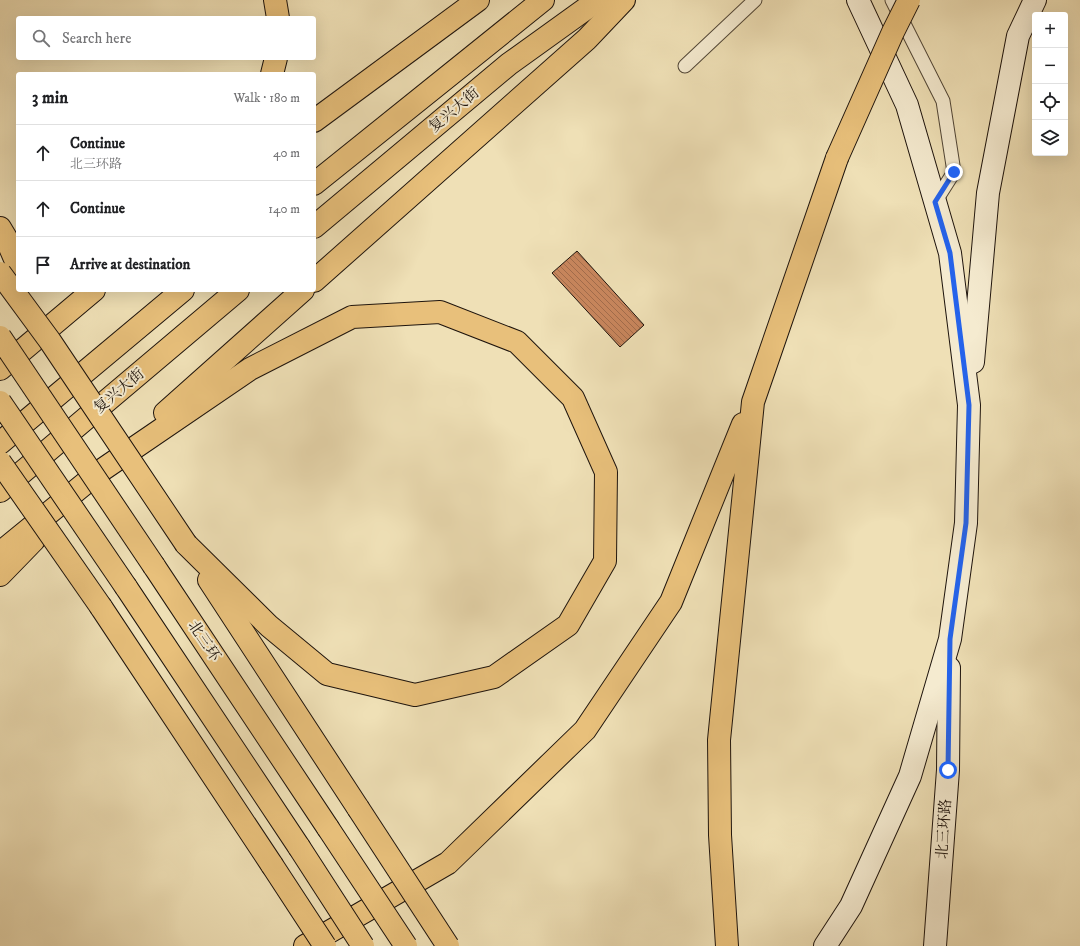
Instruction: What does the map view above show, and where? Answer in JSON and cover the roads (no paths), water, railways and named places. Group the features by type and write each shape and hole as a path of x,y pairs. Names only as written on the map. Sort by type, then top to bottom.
{"highway":[{"path":"275,0 278,16"},
{"path":"316,120 478,0"},
{"name":"复兴大街","path":"316,182 543,0"},
{"name":"复兴大街","path":"316,225 509,64 598,0"},
{"path":"316,279 587,39 624,0"},
{"path":"305,946 448,863 585,730 671,602 753,402 837,158 892,32 909,0"},
{"path":"272,72 276,60"},
{"path":"3,233 16,262"},
{"path":"0,273 50,340 186,544 448,946"},
{"path":"29,292 50,340"},
{"path":"0,369 92,292"},
{"path":"0,443 181,292"},
{"name":"复兴大街","path":"0,491 236,292"},
{"path":"0,553 99,472 302,292"},
{"path":"0,576 99,472 250,369 352,317 440,312 517,342 573,398 606,472 604,561 568,624 494,677 415,695 327,674 269,626 186,544"},
{"name":"北三环","path":"0,337 406,946"},
{"path":"0,402 126,587 363,946"},
{"path":"726,942 720,835 718,740 753,402"},
{"path":"0,462 101,607 325,946"}],"main road":[{"path":"858,0 908,105 950,253 969,405"},
{"path":"824,946 851,906 910,776 950,639 966,523 969,405 988,193 1018,36 1035,0"},
{"name":"北三环路","path":"935,946 948,770 950,639"}],"lane":[{"path":"685,66 755,0"},
{"path":"892,0 943,101 954,172 935,202"}]}
